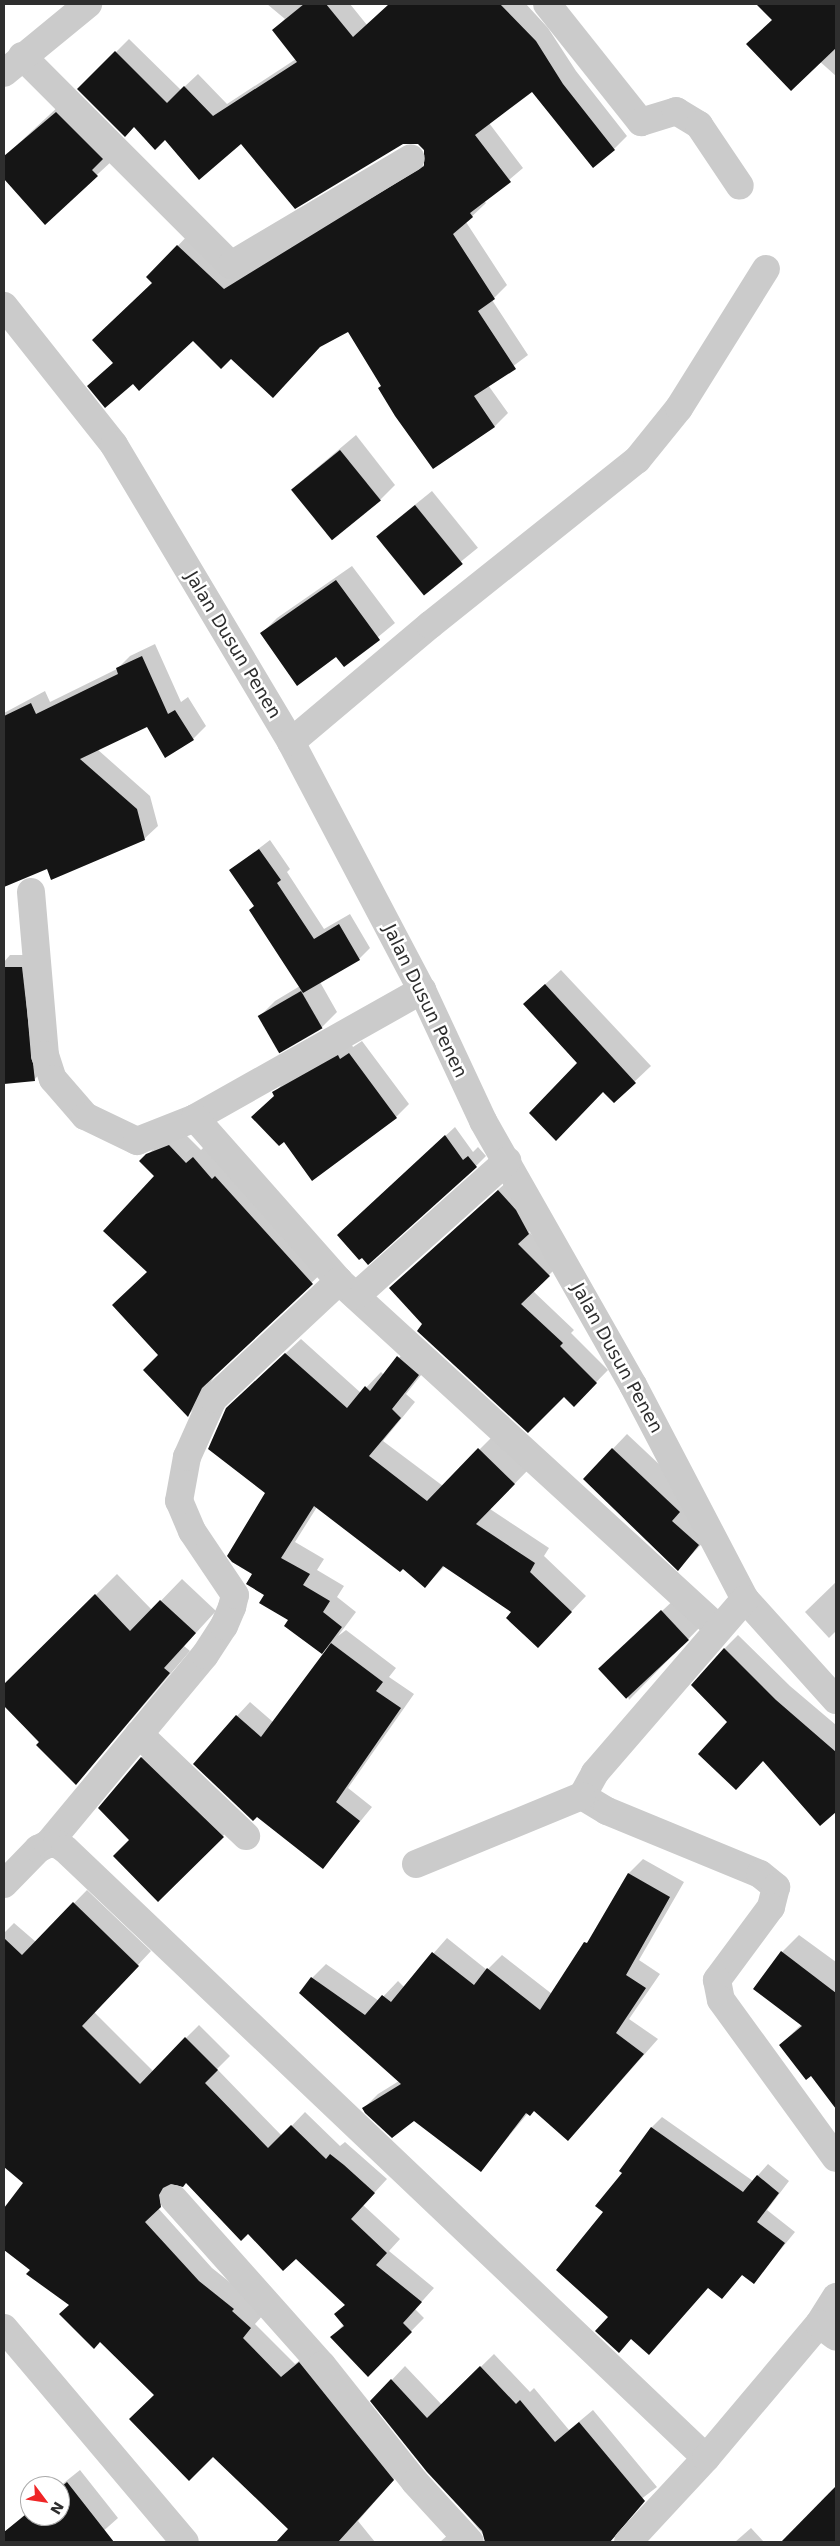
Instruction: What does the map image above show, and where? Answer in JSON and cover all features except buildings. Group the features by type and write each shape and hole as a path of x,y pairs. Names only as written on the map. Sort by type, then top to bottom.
{"street":[{"path":"88,4 13,65 231,265 411,158"},
{"path":"547,4 641,122 676,111 699,125 740,186"},
{"path":"291,742 430,625 637,460 679,408 766,269"},
{"name":"Jalan Dusun Penen","path":"4,306 114,445 291,742 422,990 483,1121 633,1386 745,1599 836,1700"},
{"path":"31,892 45,1055 53,1079 64,1095 85,1116 138,1141 195,1118 422,990"},
{"path":"195,1118 348,1288 719,1629"},
{"path":"4,1884 38,1849 48,1844 204,1655 224,1626 235,1595 192,1531 179,1501 187,1458 213,1399 507,1161"},
{"path":"416,1864 587,1787 745,1599"},
{"path":"139,1734 246,1836"},
{"path":"587,1787 607,1811 760,1874 776,1887 771,1907 717,1980 721,2000 836,2158"},
{"path":"48,1844 65,1848 706,2458"},
{"path":"174,2199 322,2365 415,2482 470,2542"},
{"path":"628,2542 828,2331 836,2297"},
{"path":"4,2328 185,2542"}]}
